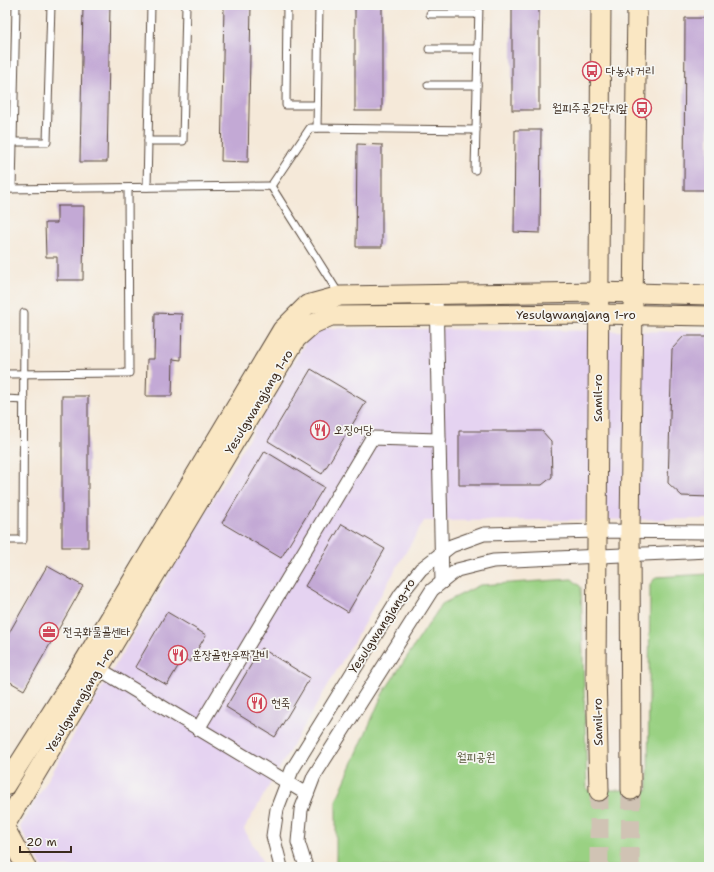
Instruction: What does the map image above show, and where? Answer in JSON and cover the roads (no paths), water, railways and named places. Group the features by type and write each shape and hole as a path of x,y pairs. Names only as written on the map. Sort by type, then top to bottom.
{"street":[{"name":"Samil-ro","path":"599,791 596,673 601,5"},
{"path":"631,790 630,531 632,292 638,5"},
{"name":"Yesulgwangjang 1-ro","path":"26,867 5,826 92,665 282,330 307,305 340,296 598,292 709,295"},
{"path":"436,294 442,582"},
{"name":"Yesulgwangjang 1-ro","path":"5,786 92,665 296,339 313,324 331,316 632,314 709,316"},
{"path":"198,729 372,438 439,440"},
{"name":"Yesulgwangjang-ro","path":"281,867 273,836 277,809 292,770 401,594 421,569 442,555 451,546 484,534 597,531 709,532"},
{"name":"Yesulgwangjang-ro","path":"306,867 298,842 301,810 314,776 432,590 457,570 493,561 630,553 709,551"},
{"path":"92,665 307,794"}],"lane":[{"path":"16,5 13,142 8,189 271,186"},
{"path":"13,142 48,142 51,5"},
{"path":"147,187 151,5"},
{"path":"148,141 183,142 186,5"},
{"path":"287,5 286,105 317,105"},
{"path":"317,128 319,5"},
{"path":"475,170 479,5"},
{"path":"430,14 478,14"},
{"path":"429,49 478,49"},
{"path":"428,86 477,85"},
{"path":"271,186 310,128 476,130"},
{"path":"271,186 340,296"},
{"path":"5,374 129,373 128,188"},
{"path":"5,540 23,540 24,313"},
{"path":"5,399 24,400"}],"tunnel":[{"path":"630,867 631,790"},
{"path":"599,791 599,867"}],"place":[{"name":"다농사거리","path":"592,71"},
{"name":"월피주공2단지앞","path":"642,108"},
{"name":"오징어당","path":"320,430"},
{"name":"전국화물콜센타","path":"49,632"},
{"name":"훈장골한우짝갈비","path":"178,655"},
{"name":"현죽","path":"257,703"}],"park label":[{"name":"월피공원","path":"476,757"}]}
